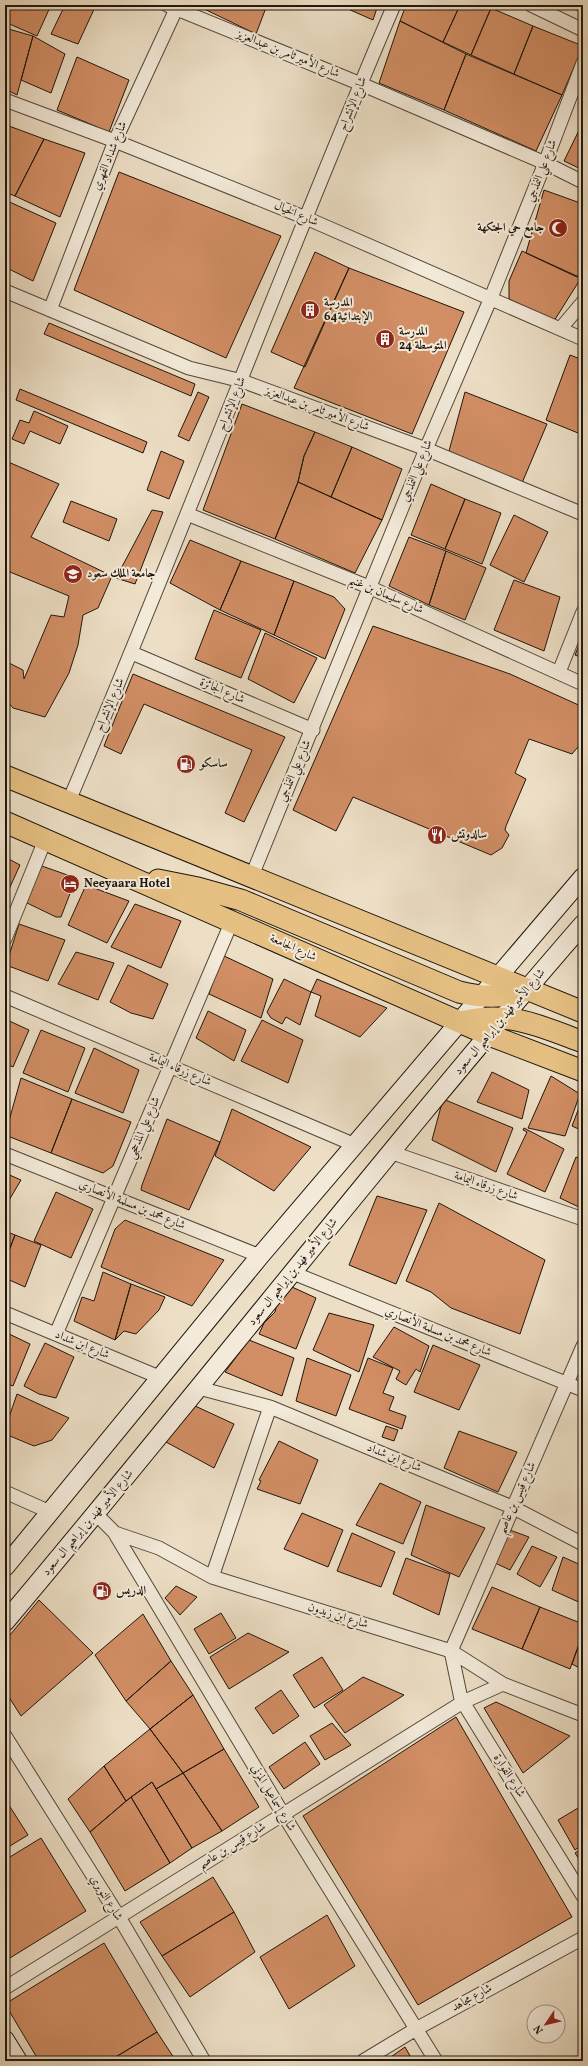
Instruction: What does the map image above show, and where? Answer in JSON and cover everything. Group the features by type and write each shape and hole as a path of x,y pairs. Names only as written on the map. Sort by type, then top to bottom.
{"main road":[{"path":"5,776 251,878 583,1012"},
{"name":"شارع الجامعة","path":"5,822 489,1035 583,1071"},
{"path":"5,1567 159,1377 260,1256 483,997 583,877"},
{"path":"132,878 183,885 241,900 459,992 483,997 498,997 527,990"},
{"name":"شارع الأمير فهد بن إبراهيم ال سعود","path":"5,1622 96,1514 293,1274 390,1152 583,924"},
{"path":"461,1022 490,1016 504,1017 532,1023 583,1042"},
{"path":"5,2040 18,2061"}],"street":[{"name":"شارع الإنشراح","path":"68,803 132,653 306,218 394,5"},
{"path":"532,5 583,30"},
{"name":"شارع الأمير ثامر بن عبدالعزيز","path":"174,6 545,163 583,182"},
{"name":"شارع شداد الفهري","path":"50,310 115,141 174,6"},
{"name":"شارع علي النمذجي","path":"251,878 313,730 369,587 426,449 490,300 583,63"},
{"name":"شارع الخيال","path":"5,100 115,141 306,218 490,300 560,328 583,339"},
{"name":"شارع الأمير ثامر بن عبدالعزيز","path":"5,291 189,368 242,381 426,449 583,514"},
{"path":"560,328 583,302"},
{"name":"شارع سليمان بن غنيم","path":"187,514 369,587 583,684"},
{"path":"559,672 583,612"},
{"name":"شارع الجائزة","path":"132,653 313,730"},
{"path":"5,939 46,840"},
{"name":"شارع علي المذحجي","path":"56,1334 232,921"},
{"name":"شارع زرقاء اليمامة","path":"5,996 355,1145"},
{"name":"شارع زرقاء اليمامة","path":"390,1152 583,1220"},
{"name":"شارع محمد بن مسلمة الأنصاري","path":"5,1154 260,1256"},
{"name":"شارع محمد بن مسلمة الأنصاري","path":"293,1274 583,1390"},
{"name":"شارع ابن شداد","path":"5,1313 159,1377"},
{"name":"شارع قيس بن عاصم","path":"452,1651 512,1507 568,1384 583,1346"},
{"name":"شارع ابن شداد","path":"199,1388 270,1407 512,1507 583,1544"},
{"path":"212,1577 270,1407"},
{"path":"5,1492 50,1512"},
{"name":"شارع ابن زيدون","path":"96,1514 114,1532 159,1548 212,1577 452,1651 503,1684 583,1715"},
{"name":"شارع إسماعيل المزني","path":"114,1532 283,1814 436,2061"},
{"name":"شارع القوارة","path":"452,1651 463,1702 583,1896"},
{"name":"شارع قيس بن عاصم","path":"5,1988 463,1702 503,1684"},
{"name":"شارع النويري","path":"5,1736 119,1917 204,2061"},
{"name":"شارع مجاهد","path":"363,2061 416,2029 583,1938"}],"building":[{"path":"5,5 51,5 37,36 5,22"},
{"path":"65,5 96,5 78,44 51,34"},
{"path":"196,5 267,5 256,34"},
{"path":"339,5 378,5 373,20"},
{"path":"406,5 460,5 443,42 400,21"},
{"path":"460,5 484,5 491,8 471,55 443,42"},
{"path":"563,5 583,5 583,10 579,11"},
{"path":"491,8 533,26 514,74 471,55"},
{"path":"400,21 466,54 444,110 379,83"},
{"path":"533,26 583,46 562,95 514,74"},
{"path":"5,28 33,36 17,95 5,89"},
{"path":"33,36 65,54 51,93 21,80"},
{"path":"466,54 562,95 536,151 444,110"},
{"path":"77,57 129,80 109,132 57,110"},
{"path":"583,122 583,170 564,161"},
{"path":"5,124 9,126 5,136"},
{"path":"9,126 44,139 15,196 5,192 5,136"},
{"path":"44,139 85,153 60,217 15,196"},
{"path":"119,172 281,236 226,358 74,290"},
{"name":"جامع حي الجتكهة","path":"544,190 583,204 583,267 577,277 526,253"},
{"path":"5,200 56,223 33,281 5,267"},
{"path":"522,251 581,278 554,321 509,299 509,281"},
{"name":"المدرسة الإبتدائية64","path":"315,252 349,268 305,367 271,352"},
{"name":"المدرسة المتوسطة 24","path":"349,268 464,312 412,434 294,388"},
{"path":"49,323 195,384 191,396 44,334"},
{"path":"570,355 583,360 583,435 546,420"},
{"path":"20,389 147,442 143,453 16,400"},
{"path":"198,392 209,397 189,441 178,436"},
{"path":"465,392 547,424 522,483 449,451"},
{"path":"242,404 315,432 304,456 298,482 275,539 203,510"},
{"path":"34,411 68,426 60,444 30,431 24,444 12,439 20,420 29,423"},
{"path":"315,432 352,447 331,497 298,482 304,456"},
{"path":"352,447 402,469 382,520 331,497"},
{"path":"161,451 184,461 169,499 147,490"},
{"path":"6,461 59,484 31,537 112,576 98,608 83,615 78,645 69,673 45,717 13,708 5,699 5,661 23,670 24,679 51,615 64,617 69,596 5,570"},
{"path":"298,482 382,520 355,573 275,539"},
{"path":"431,484 465,499 445,549 411,535"},
{"path":"465,499 501,513 482,564 445,549"},
{"path":"71,501 117,519 109,541 63,522"},
{"path":"152,510 163,512 135,584 116,578"},
{"path":"514,515 548,532 524,582 490,565"},
{"path":"409,537 446,551 429,605 389,586"},
{"path":"190,540 241,561 220,610 170,583"},
{"path":"446,551 486,568 465,620 429,605"},
{"path":"241,561 294,581 274,635 220,610"},
{"path":"514,580 560,597 544,651 494,630"},
{"path":"294,581 334,597 345,609 325,659 274,635"},
{"path":"214,610 261,630 241,678 195,659"},
{"path":"373,626 510,674 583,707 583,741 572,754 529,739 515,773 526,779 506,826 505,830 509,835 502,848 491,855 353,797 336,831 293,810"},
{"path":"265,633 317,658 294,703 248,679"},
{"path":"583,635 583,658 575,655"},
{"path":"133,674 285,737 244,822 225,813 252,750 144,704 121,754 104,746"},
{"path":"5,857 20,865 5,898"},
{"path":"39,865 76,878 61,917 56,917 25,902"},
{"path":"86,885 129,901 107,943 68,925"},
{"path":"135,904 181,921 161,968 111,947"},
{"path":"19,924 65,940 48,981 6,965"},
{"path":"76,952 114,963 98,1000 58,984"},
{"path":"222,955 273,979 261,1018 209,994"},
{"path":"128,965 168,984 153,1019 131,1013 110,1002"},
{"path":"284,979 311,992 300,1025 286,1017 282,1024 271,1018 267,1012"},
{"path":"317,979 387,1008 360,1037 315,1016 321,996 311,992"},
{"path":"208,1011 246,1030 234,1061 196,1038"},
{"path":"5,1019 29,1030 13,1067 5,1063"},
{"path":"262,1020 303,1040 288,1083 241,1061"},
{"path":"41,1030 85,1048 68,1092 23,1073"},
{"path":"94,1048 139,1070 123,1113 75,1093"},
{"path":"492,1072 529,1090 522,1119 477,1102"},
{"path":"551,1076 580,1094 565,1136 528,1128"},
{"path":"21,1078 72,1099 51,1153 5,1135"},
{"path":"583,1097 583,1131 572,1126"},
{"path":"72,1099 131,1122 113,1166 103,1173 51,1153"},
{"path":"443,1099 513,1128 496,1172 432,1140"},
{"path":"232,1109 311,1147 274,1191 215,1156"},
{"path":"167,1119 220,1142 189,1210 141,1190"},
{"path":"524,1128 564,1149 545,1192 507,1174 527,1132 523,1130"},
{"path":"576,1157 583,1160 583,1209 560,1198"},
{"path":"5,1173 21,1180 5,1207"},
{"path":"56,1192 93,1209 71,1258 34,1241"},
{"path":"377,1196 427,1210 396,1284 349,1265"},
{"path":"439,1203 545,1260 520,1334 451,1308 431,1292 406,1281"},
{"path":"125,1220 224,1260 192,1306 101,1267 115,1229"},
{"path":"5,1231 15,1235 5,1261"},
{"path":"15,1235 41,1245 25,1287 5,1278 5,1261"},
{"path":"103,1272 131,1284 115,1340 74,1321 82,1297 94,1301"},
{"path":"131,1284 165,1297 159,1310 136,1334 124,1331 115,1340"},
{"path":"292,1287 316,1298 296,1349 259,1334 264,1323 275,1312 277,1304"},
{"path":"329,1313 374,1325 359,1372 313,1350"},
{"path":"394,1327 429,1346 420,1372 416,1369 406,1385 396,1379 400,1371 373,1357"},
{"path":"5,1332 30,1344 13,1386 5,1383"},
{"path":"249,1340 294,1358 282,1396 225,1372"},
{"path":"45,1343 74,1357 56,1398 39,1394 24,1386"},
{"path":"433,1345 480,1365 459,1410 414,1392"},
{"path":"307,1358 351,1375 336,1416 296,1401"},
{"path":"368,1358 393,1368 383,1393 394,1397 389,1410 406,1416 402,1429 349,1409"},
{"path":"5,1391 9,1392 5,1400"},
{"path":"17,1394 69,1418 52,1440 34,1446 5,1434 5,1429"},
{"path":"193,1405 234,1424 214,1468 166,1442"},
{"path":"386,1426 398,1430 394,1441 382,1437"},
{"path":"459,1431 517,1452 498,1492 444,1468"},
{"path":"279,1441 318,1460 300,1504 257,1489 261,1481 259,1480"},
{"path":"380,1483 421,1502 403,1544 356,1525"},
{"path":"426,1505 485,1528 459,1577 411,1555"},
{"path":"302,1513 343,1530 328,1567 284,1549"},
{"path":"507,1529 529,1537 510,1570 493,1562"},
{"path":"352,1533 395,1552 381,1587 337,1571"},
{"path":"532,1546 557,1557 540,1587 517,1574"},
{"path":"563,1557 583,1566 583,1604 552,1590"},
{"path":"406,1558 450,1574 439,1615 393,1594"},
{"path":"176,1586 197,1597 180,1615 165,1598"},
{"path":"492,1587 540,1607 522,1649 472,1629"},
{"path":"39,1600 93,1653 21,1716 5,1691 5,1641"},
{"path":"540,1607 583,1624 583,1633 570,1669 522,1649"},
{"path":"221,1613 236,1638 209,1654 194,1629"},
{"path":"143,1614 171,1661 126,1701 95,1655"},
{"path":"248,1633 289,1652 229,1689 210,1657"},
{"path":"583,1633 583,1670 572,1664"},
{"path":"322,1657 343,1690 314,1708 293,1675"},
{"path":"171,1661 193,1695 150,1729 126,1701"},
{"path":"363,1677 404,1695 345,1733 324,1705"},
{"path":"281,1690 299,1716 273,1734 255,1708"},
{"path":"193,1695 224,1749 183,1773 150,1729"},
{"path":"496,1702 570,1736 523,1773 484,1708"},
{"path":"456,1717 572,1917 418,2005 303,1816"},
{"path":"332,1723 351,1745 325,1760 310,1736"},
{"path":"150,1729 183,1773 156,1789 152,1782 126,1801 104,1766"},
{"path":"305,1742 320,1764 284,1789 269,1767"},
{"path":"224,1749 259,1807 222,1831 183,1773"},
{"path":"104,1766 126,1801 90,1832 68,1799"},
{"path":"183,1773 222,1831 192,1848 156,1789"},
{"path":"152,1782 192,1848 170,1863 131,1797"},
{"path":"131,1797 170,1863 125,1891 90,1832"},
{"path":"5,1799 28,1835 5,1849"},
{"path":"583,1805 583,1844 575,1850 558,1820"},
{"path":"41,1838 86,1911 5,1961 5,1860"},
{"path":"583,1848 583,1865 575,1853"},
{"path":"213,1877 234,1912 162,1956 140,1922"},
{"path":"234,1912 255,1952 190,1997 162,1956"},
{"path":"327,1915 355,1966 289,2009 260,1957"},
{"path":"104,1943 157,2032 109,2061 39,2061 5,2004"},
{"path":"157,2032 176,2061 109,2061"},
{"path":"405,2047 413,2061 385,2061"}],"place":[{"name":"جامع حي الجتكهة","path":"558,228"},
{"name":"المدرسة الإبتدائية64","path":"310,310"},
{"name":"المدرسة المتوسطة 24","path":"385,339"},
{"name":"جامعة الملك سعود","path":"73,574"},
{"name":"ساسكو","path":"186,764"},
{"name":"سالدوتش","path":"437,835"},
{"name":"Neeyaara Hotel","path":"70,884"},
{"name":"الدريس","path":"102,1591"}]}
